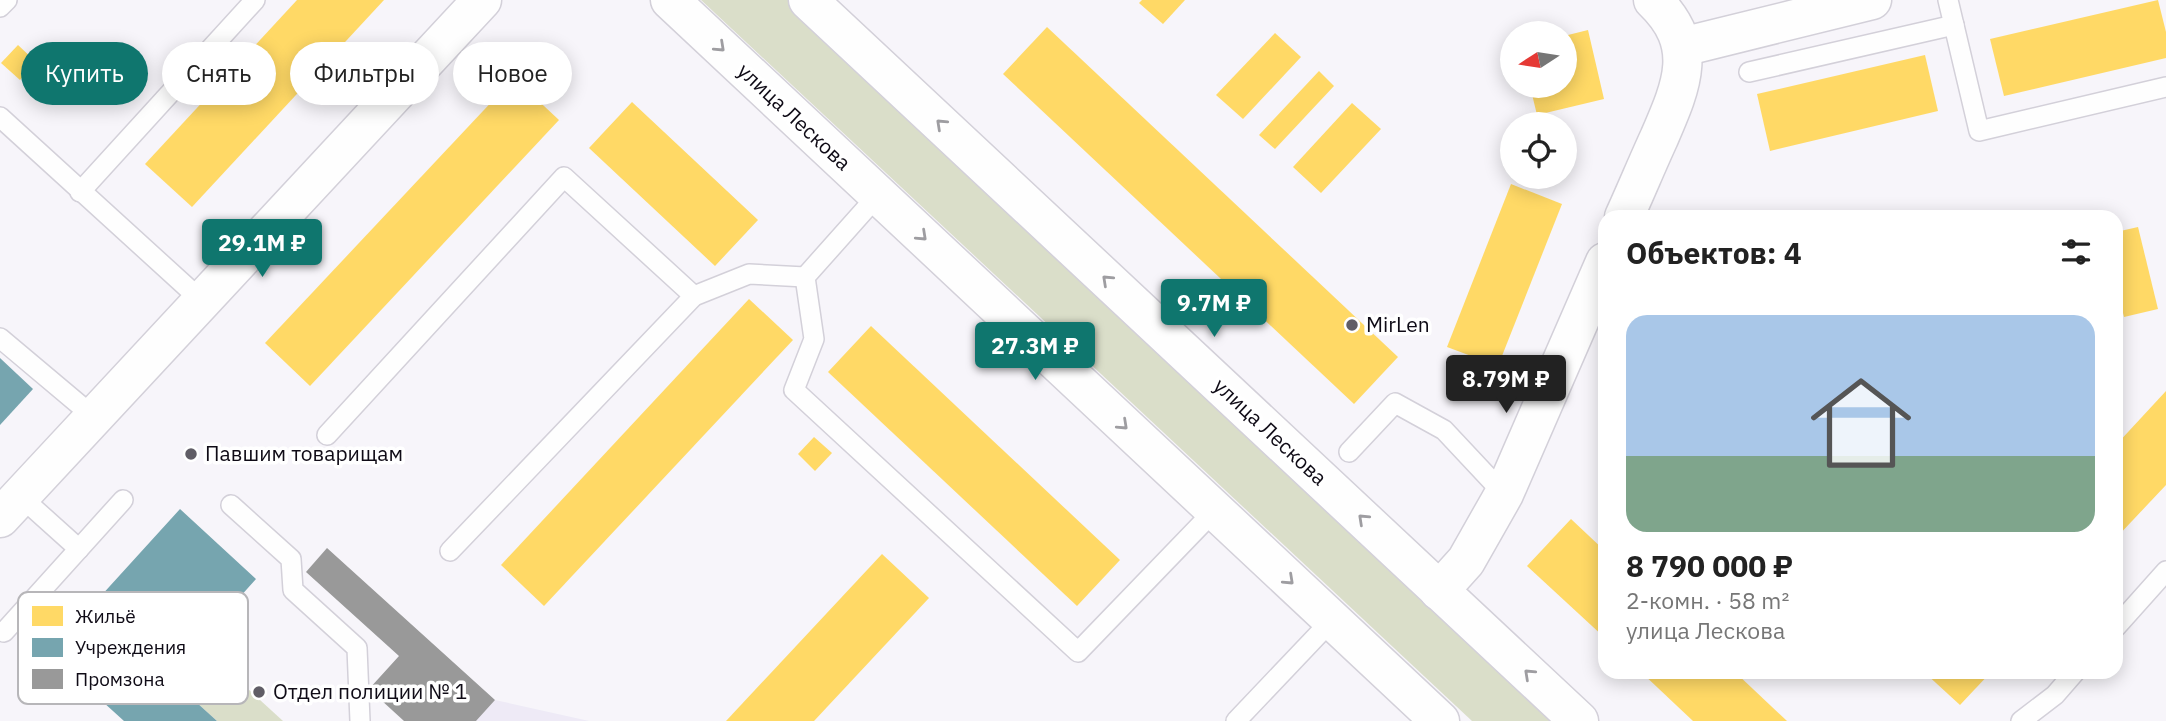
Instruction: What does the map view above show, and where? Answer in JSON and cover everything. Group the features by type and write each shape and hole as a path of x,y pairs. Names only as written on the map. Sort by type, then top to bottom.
{"main road":[{"path":"10,507 482,0"},
{"name":"улица Лескова","path":"670,0 1440,721"},
{"name":"улица Лескова","path":"808,0 1579,721"},
{"path":"1627,210 1676,99 1683,75 1682,47 1669,16 1653,0"},
{"path":"1682,47 1872,0"},
{"path":"1439,591 1466,561 1504,494 1598,278"}],"lane":[{"path":"0,7 7,0"},
{"path":"80,192 256,0"},
{"path":"1948,0 1979,131 2166,87"},
{"path":"1749,72 1954,25"},
{"path":"0,117 202,301"},
{"path":"327,435 564,177 694,296"},
{"path":"878,195 805,277 814,339 794,390 1078,652 1215,510"},
{"path":"450,551 694,296 749,274 805,277"},
{"path":"0,338 94,416"},
{"path":"1349,452 1395,404 1444,430 1504,494"},
{"path":"40,592 123,500"},
{"path":"231,505 291,559 293,590 357,648 360,721"},
{"path":"10,507 79,549"},
{"path":"2123,619 2166,571"},
{"path":"4,632 18,617"},
{"path":"1236,721 1332,620"},
{"path":"2021,721 2055,695 2069,679"}],"shaded area":[{"path":"495,700 589,721 476,721"}],"green space":[{"path":"701,0 790,0 1557,721 1472,721"},
{"path":"248,689 283,721 217,721 198,704 248,704"}],"building: Жильё":[{"path":"297,0 384,0 345,42 290,42 290,101 192,207 145,164 200,105 276,105 276,42 258,42"},
{"path":"1142,0 1185,0 1163,24 1139,3"},
{"path":"2158,0 2166,32 2166,58 2004,96 1990,39"},
{"path":"1047,27 1398,357 1354,404 1003,74"},
{"path":"1588,30 1604,99 1550,112 1536,112 1533,98 1577,98 1577,33"},
{"path":"1275,33 1301,57 1243,119 1216,95"},
{"path":"18,45 21,48 21,79 20,80 1,63"},
{"path":"1925,55 1938,111 1770,151 1757,94"},
{"path":"1319,71 1334,86 1275,149 1259,135"},
{"path":"632,102 758,220 715,266 589,148"},
{"path":"1352,103 1381,129 1321,193 1293,167"},
{"path":"489,105 543,105 559,120 310,386 265,343"},
{"path":"1509,189 1524,189 1562,204 1498,366 1447,347"},
{"path":"2138,227 2158,309 2124,317 2123,313 2123,230"},
{"path":"749,299 793,340 544,606 501,565"},
{"path":"871,326 1120,560 1077,606 828,372"},
{"path":"2166,391 2166,485 2123,531 2123,437"},
{"path":"814,437 832,453 815,471 798,454"},
{"path":"1571,519 1598,544 1598,632 1527,566"},
{"path":"882,554 929,598 814,721 726,721"},
{"path":"1648,679 1742,679 1787,721 1693,721"},
{"path":"1932,679 1984,679 1960,705"}],"building: Учреждения":[{"path":"0,358 33,389 0,425"},
{"path":"180,509 256,579 244,592 104,592"},
{"path":"105,704 198,704 217,721 124,721"}],"building: Промзона":[{"path":"327,548 495,700 476,721 404,721 369,689 399,656 306,572"}],"place":[{"name":"MirLen","path":"1352,325"},
{"name":"Павшим товарищам","path":"191,454"},
{"name":"Отдел полиции № 1","path":"259,692"}]}
